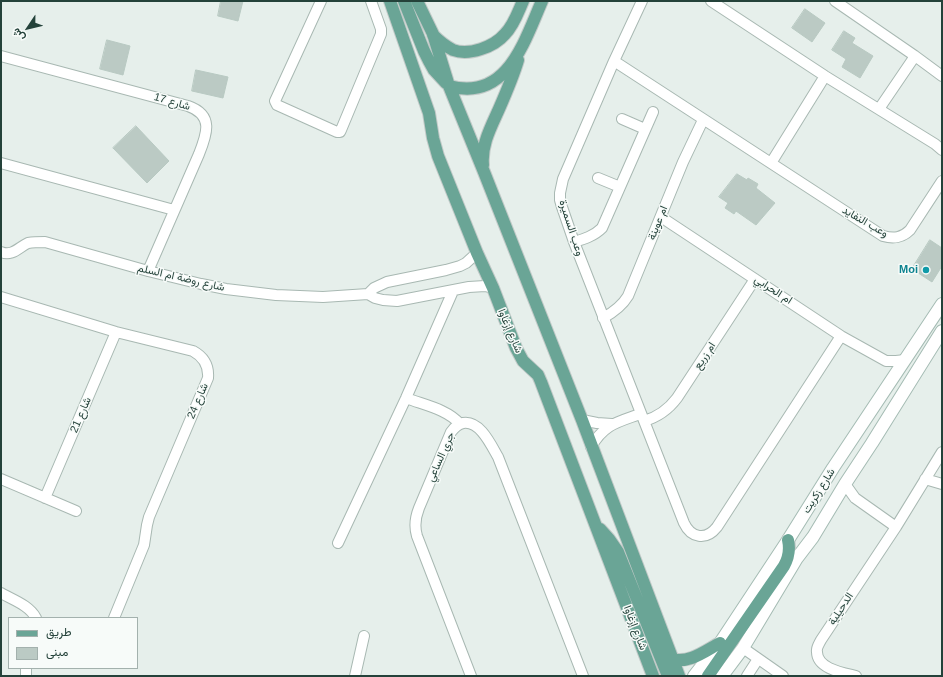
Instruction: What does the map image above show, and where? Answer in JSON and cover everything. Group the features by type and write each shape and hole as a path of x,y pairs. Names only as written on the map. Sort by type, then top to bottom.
{"main road":[{"name":"شارع إزغاوا","path":"390,1 429,114 438,156 519,354 538,375 649,670 653,676"},
{"path":"404,1 429,62 448,86 474,88 495,80 504,73 511,64 525,41"},
{"path":"417,1 432,34 448,86 484,172 582,420 679,676"},
{"path":"432,34 446,46 455,50 473,51 485,48 495,43 505,35 514,22 523,1"},
{"path":"484,172 484,146 488,134 542,1"},
{"name":"شارع زكريت","path":"694,676 720,643 788,540 833,468 942,304"},
{"name":"شارع زكريت","path":"722,676 743,648 797,558 813,537 942,331"},
{"path":"595,524 609,539 618,552 668,676"},
{"path":"708,676 787,561 789,551 788,540"},
{"path":"672,659 680,661 689,659 720,643"}],"street":[{"path":"321,1 275,101 277,105 337,132 340,132 341,130 382,34 371,1"},
{"name":"وعب السميرة","path":"642,1 614,61 561,186 560,200 574,242 603,318 686,528 694,535 704,536 714,532 842,336"},
{"path":"711,1 826,76 935,144 942,150"},
{"path":"836,1 942,76"},
{"name":"شارع 17","path":"1,56 188,106 198,110 202,114 206,124 206,135 148,271"},
{"path":"879,109 915,56"},
{"name":"وعب النفايد","path":"614,61 879,234 889,238 899,237 910,230 942,181"},
{"path":"771,163 826,76"},
{"path":"574,242 594,235 602,228 653,112"},
{"path":"622,119 645,129"},
{"name":"ام عوينة","path":"603,318 618,309 625,301 683,162 703,120"},
{"path":"1,163 174,210"},
{"path":"598,178 620,187"},
{"name":"ام الحرابي","path":"661,217 842,336 886,361"},
{"name":"شارع روضة ام السلم","path":"2,255 12,253 34,242 45,242 148,271 201,284 226,289 292,296 323,297 368,294 383,300 397,301 476,286 492,288"},
{"name":"شارع روضة ام السلم","path":"368,294 374,288 387,282 460,266 472,259 477,254"},
{"name":"ام زريع","path":"642,417 658,415 665,411 677,398 755,279"},
{"path":"338,543 406,398 453,291"},
{"name":"شارع 24","path":"1,297 116,332 193,351 201,356 207,364 208,378 149,517 144,544 114,617"},
{"name":"شارع 21","path":"45,498 116,332"},
{"path":"886,361 896,362 905,360"},
{"path":"886,361 891,369 893,378"},
{"path":"406,398 445,412 460,424"},
{"path":"582,420 612,424 642,417"},
{"name":"جري الساعي","path":"471,676 417,536 415,525 416,513 453,429 460,424 468,423 478,427 489,441 498,457 583,676"},
{"path":"591,447 602,432 612,424"},
{"name":"الدحيلية","path":"856,676 826,667 816,654 817,648 896,527 942,452"},
{"path":"1,479 76,511"},
{"path":"925,479 942,484"},
{"path":"842,489 896,527"},
{"path":"1,593 27,608 35,617"},
{"path":"355,676 364,636"},
{"path":"743,648 783,676"},
{"path":"747,676 758,659"}],"building":[{"path":"221,1 243,1 238,21 218,16"},
{"path":"805,9 825,23 812,42 792,28"},
{"path":"844,31 855,38 852,43 873,56 860,78 842,67 846,59 832,50"},
{"path":"107,40 130,46 123,75 100,69"},
{"path":"196,70 228,77 223,98 192,91"},
{"path":"136,126 169,161 147,183 113,148"},
{"path":"737,174 758,184 756,188 775,203 756,225 736,211 734,214 725,208 728,203 719,197"},
{"path":"930,240 942,248 942,266 932,282 912,269"}],"place":[{"name":"Moi","path":"926,270"}]}
